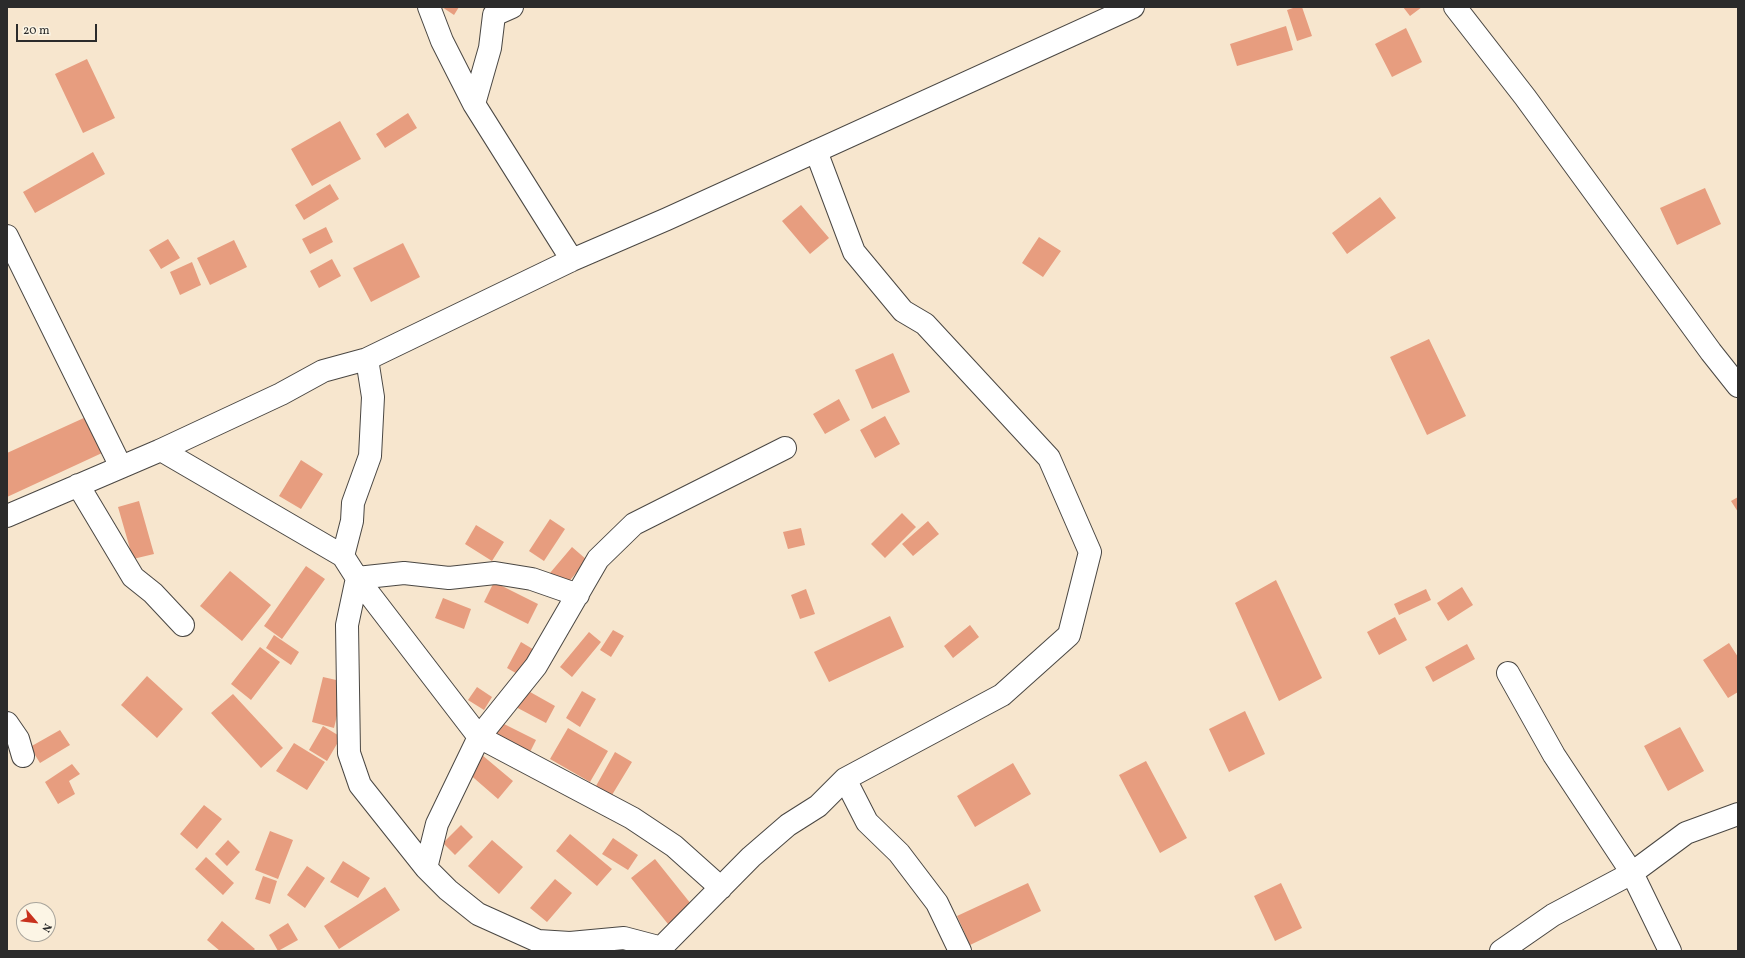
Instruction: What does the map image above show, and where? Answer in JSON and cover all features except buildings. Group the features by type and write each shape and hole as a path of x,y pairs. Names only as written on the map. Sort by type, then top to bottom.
{"street":[{"path":"429,7 442,40 474,104 572,260"},
{"path":"474,104 490,48 494,15 512,7"},
{"path":"7,516 161,450 281,394 323,372 367,359 572,260 1133,7"},
{"path":"1455,7 1525,97 1711,352 1738,386"},
{"path":"356,578 347,625 349,753 360,785 426,868 448,890 478,914 538,941 570,944 624,938 660,949 757,853 788,826 818,806 846,779 1002,695 1069,635 1090,552 1049,458 925,324 903,311 854,252 816,151"},
{"path":"7,236 121,467"},
{"path":"343,556 352,521 353,503 370,456 373,397 367,359"},
{"path":"426,868 437,824 479,737 536,666 598,559 634,524 785,448"},
{"path":"161,450 343,556 356,578 479,737 632,818 674,846 721,888"},
{"path":"78,485 133,577 152,593 183,625"},
{"path":"356,578 404,574 449,578 494,573 532,579 578,594"},
{"path":"1508,673 1554,755 1632,873 1670,951"},
{"path":"7,724 18,739 23,756"},
{"path":"846,779 867,822 899,853 937,903 960,951"},
{"path":"1500,951 1553,915 1632,873 1686,833 1738,814"}]}
